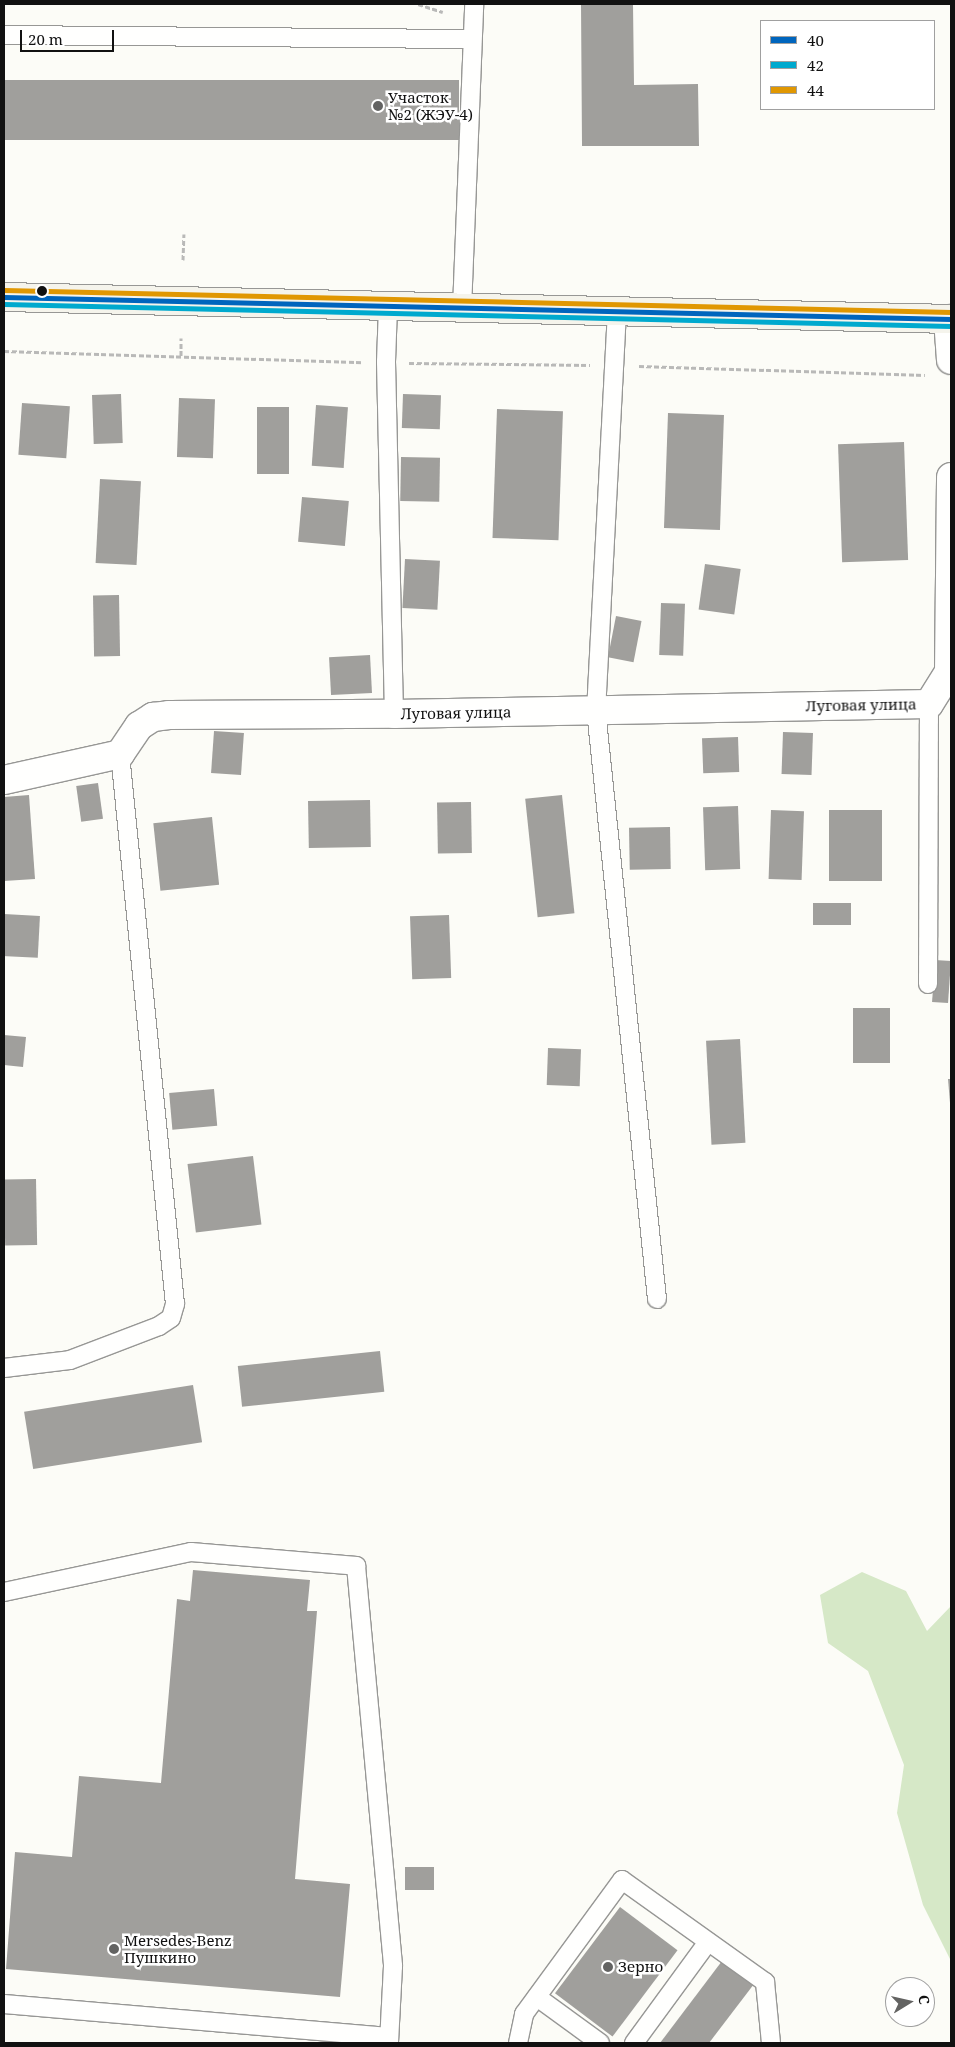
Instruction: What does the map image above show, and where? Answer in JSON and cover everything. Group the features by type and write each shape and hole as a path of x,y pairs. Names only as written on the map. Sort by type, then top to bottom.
{"main road":[{"path":"4,298 462,309 950,313"}],"street":[{"path":"941,368 950,313"},
{"path":"929,704 950,672 951,477"},
{"name":"Луговая улица","path":"120,754 140,726 153,717 169,715 394,714 929,704"},
{"path":"4,780 120,754"}],"lane":[{"path":"462,309 474,4"},
{"path":"4,35 472,39"},
{"path":"388,307 386,362 394,714"},
{"path":"617,311 616,365 596,710 657,1299"},
{"path":"928,984 929,704"},
{"path":"4,1368 70,1360 106,1347 160,1326 171,1318 175,1304 120,754"},
{"path":"4,1592 191,1552 356,1566 393,1966 389,2040 4,2004"},
{"path":"518,2043 524,2014 622,1880 765,1982 771,2043"},
{"path":"634,2043 708,1942"},
{"path":"536,1996 600,2043"}],"path":[{"path":"183,260 184,234"},
{"path":"181,338 181,356"},
{"path":"4,351 386,362 941,368"}],"green space":[{"path":"862,1572 906,1591 927,1631 951,1606 951,1961 923,1905 897,1813 904,1765 868,1671 828,1643 820,1595"}],"building":[{"path":"581,4 633,4 634,85 698,84 699,146 582,146"},
{"path":"4,80 459,80 459,140 4,140"},
{"path":"121,394 123,443 94,444 92,395"},
{"path":"403,394 441,395 440,429 402,428"},
{"path":"179,398 215,399 213,458 177,457"},
{"path":"22,403 70,406 66,458 18,455"},
{"path":"316,405 348,407 344,468 312,466"},
{"path":"257,407 289,407 289,474 257,474"},
{"path":"497,409 563,411 558,540 492,538"},
{"path":"668,413 724,415 720,530 664,528"},
{"path":"904,442 908,560 842,562 838,444"},
{"path":"401,457 440,458 439,502 400,501"},
{"path":"100,479 141,481 137,565 96,563"},
{"path":"302,497 349,501 345,546 298,542"},
{"path":"405,559 440,561 437,610 402,608"},
{"path":"705,564 741,569 734,615 699,610"},
{"path":"93,595 119,595 120,656 94,656"},
{"path":"661,603 685,604 683,656 659,655"},
{"path":"616,616 642,621 634,662 608,657"},
{"path":"370,655 372,693 331,695 329,657"},
{"path":"214,731 244,733 241,775 211,773"},
{"path":"783,732 813,733 812,775 782,774"},
{"path":"738,737 739,772 703,773 702,738"},
{"path":"98,783 103,819 81,822 76,786"},
{"path":"29,795 35,879 4,881 4,797"},
{"path":"562,795 574,913 538,917 525,799"},
{"path":"370,800 371,847 309,848 308,801"},
{"path":"471,802 472,853 438,854 437,803"},
{"path":"738,806 740,869 705,870 703,807"},
{"path":"771,810 804,811 802,880 769,879"},
{"path":"829,810 882,810 882,881 829,881"},
{"path":"212,817 219,885 160,891 153,823"},
{"path":"670,827 671,869 630,870 629,828"},
{"path":"813,903 851,903 851,925 813,925"},
{"path":"4,914 40,916 38,958 4,956"},
{"path":"449,915 451,978 412,979 410,916"},
{"path":"935,960 951,961 948,1003 932,1002"},
{"path":"853,1008 890,1008 890,1063 853,1063"},
{"path":"4,1035 26,1037 23,1067 4,1065"},
{"path":"740,1039 745,1143 711,1145 706,1041"},
{"path":"548,1048 581,1049 580,1086 547,1085"},
{"path":"948,1079 951,1079 951,1103 950,1103"},
{"path":"214,1089 217,1126 172,1130 169,1093"},
{"path":"253,1156 261,1224 196,1233 187,1164"},
{"path":"36,1179 37,1245 5,1246 4,1180"},
{"path":"380,1351 384,1392 242,1407 238,1366"},
{"path":"193,1385 202,1442 33,1469 24,1412"},
{"path":"193,1570 310,1580 307,1611 317,1611 295,1879 350,1884 340,1997 6,1969 15,1852 72,1857 79,1776 161,1783 177,1599 190,1601"},
{"path":"405,1867 434,1867 434,1890 405,1890"},
{"path":"620,1907 678,1950 613,2037 555,1993"},
{"path":"722,1961 754,1984 709,2043 660,2043"}],"transit line":[{"name":"44","path":"4,290 951,312"},
{"name":"40","path":"4,297 951,319"},
{"name":"42","path":"4,304 951,326"}],"place":[{"name":"Участок №2 (ЖЭУ-4)","path":"378,106"},
{"name":"Mersedes-Benz Пушкино","path":"114,1949"},
{"name":"Зерно","path":"608,1967"}]}
